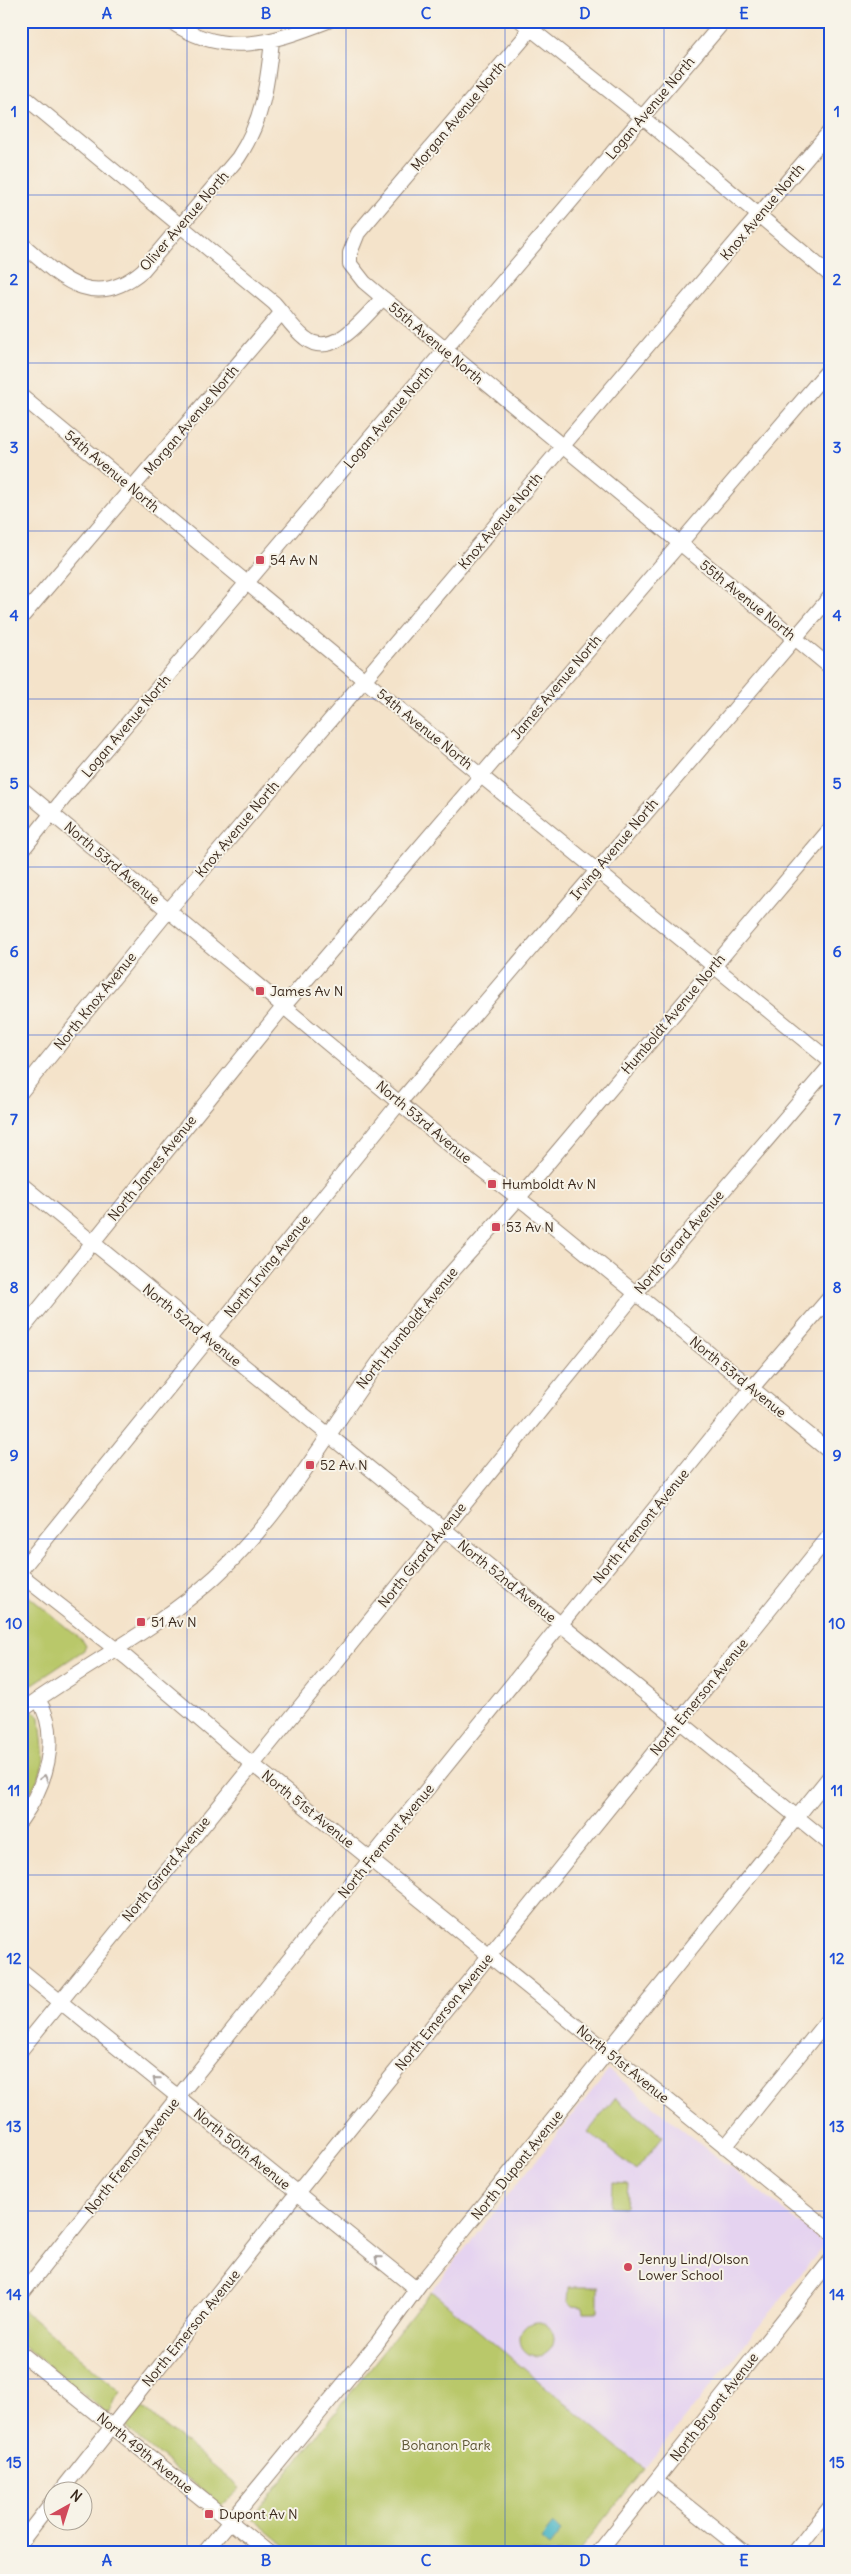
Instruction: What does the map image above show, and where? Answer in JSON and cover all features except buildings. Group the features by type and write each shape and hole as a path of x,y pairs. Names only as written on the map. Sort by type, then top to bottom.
{"street":[{"path":"170,21 202,39 224,44 246,45 272,41 328,21"},
{"name":"Logan Avenue North","path":"21,852 724,21"},
{"path":"526,23 642,117 758,217 830,275"},
{"name":"Morgan Avenue North","path":"383,298 364,282 350,264 352,243 358,233 524,38 526,23"},
{"name":"Oliver Avenue North","path":"21,243 73,285 102,290 118,287 132,280 143,270 238,158 251,138 266,92 272,41"},
{"name":"55th Avenue North","path":"21,94 282,312 305,338 322,345 331,343 346,334 383,298 830,668"},
{"name":"Knox Avenue North","path":"169,910 830,131"},
{"name":"Morgan Avenue North","path":"21,618 282,312"},
{"name":"James Avenue North","path":"284,1006 678,543 830,368"},
{"name":"54th Avenue North","path":"21,396 713,967 830,1061"},
{"name":"Irving Avenue North","path":"400,1102 830,597"},
{"name":"North 53rd Avenue","path":"21,788 400,1102 830,1452"},
{"name":"Humboldt Avenue North","path":"518,1198 830,829"},
{"name":"North Knox Avenue","path":"21,1092 169,910"},
{"name":"North James Avenue","path":"21,1331 284,1006"},
{"name":"North Girard Avenue","path":"21,2050 636,1293 830,1066"},
{"name":"North Irving Avenue","path":"21,1570 400,1102"},
{"name":"North 52nd Avenue","path":"21,1184 830,1844"},
{"name":"North Humboldt Avenue","path":"21,1711 144,1633 216,1575 249,1542 278,1506 373,1367 414,1315 518,1198"},
{"name":"North Fremont Avenue","path":"21,2294 178,2097 752,1388 830,1297"},
{"name":"North Emerson Avenue","path":"68,2482 297,2193 830,1534"},
{"name":"North 51st Avenue","path":"21,1575 724,2147 830,2231"},
{"path":"21,1820 42,1786 48,1761 46,1716 38,1699"},
{"name":"North Dupont Avenue","path":"204,2553 229,2520 378,2342 416,2290 830,1776"},
{"name":"North 50th Avenue","path":"21,1970 416,2290"},
{"path":"724,2147 830,2017"},
{"name":"North Bryant Avenue","path":"598,2553 830,2261"},
{"name":"North 49th Avenue","path":"21,2353 269,2553"},
{"path":"656,2481 746,2553"},
{"path":"794,2553 830,2507"},
{"path":"21,2542 42,2515"}],"shaded area":[{"name":"Jenny Lind/Olson Lower School","path":"609,2070 825,2244 644,2469 431,2291"}],"green space":[{"path":"21,1590 83,1641 86,1646 84,1650 21,1692"},
{"path":"32,1710 40,1717 44,1760 39,1777 21,1810 21,1717"},
{"path":"615,2098 663,2136 636,2170 588,2132"},
{"path":"612,2183 628,2184 626,2207 611,2206"},
{"path":"569,2287 598,2287 598,2312 583,2312 582,2307 572,2306 568,2302"},
{"name":"Bohanon Park","path":"431,2291 644,2469 577,2553 294,2553 252,2518"},
{"path":"23,2310 121,2392 115,2400 110,2413 104,2411 21,2344"},
{"path":"537,2322 544,2323 549,2327 553,2332 553,2346 549,2351 544,2355 537,2356 530,2355 525,2351 521,2346 520,2339 521,2332 525,2327 530,2323"},
{"path":"141,2407 240,2488 238,2491 221,2506 129,2431 126,2425"}],"water":[{"path":"553,2524 561,2531 549,2546 541,2539"}],"place":[{"name":"54 Av N","path":"260,560"},
{"name":"James Av N","path":"260,991"},
{"name":"Humboldt Av N","path":"492,1184"},
{"name":"53 Av N","path":"496,1227"},
{"name":"52 Av N","path":"310,1465"},
{"name":"51 Av N","path":"141,1622"},
{"name":"Jenny Lind/Olson Lower School","path":"628,2267"},
{"name":"Dupont Av N","path":"209,2514"}]}
